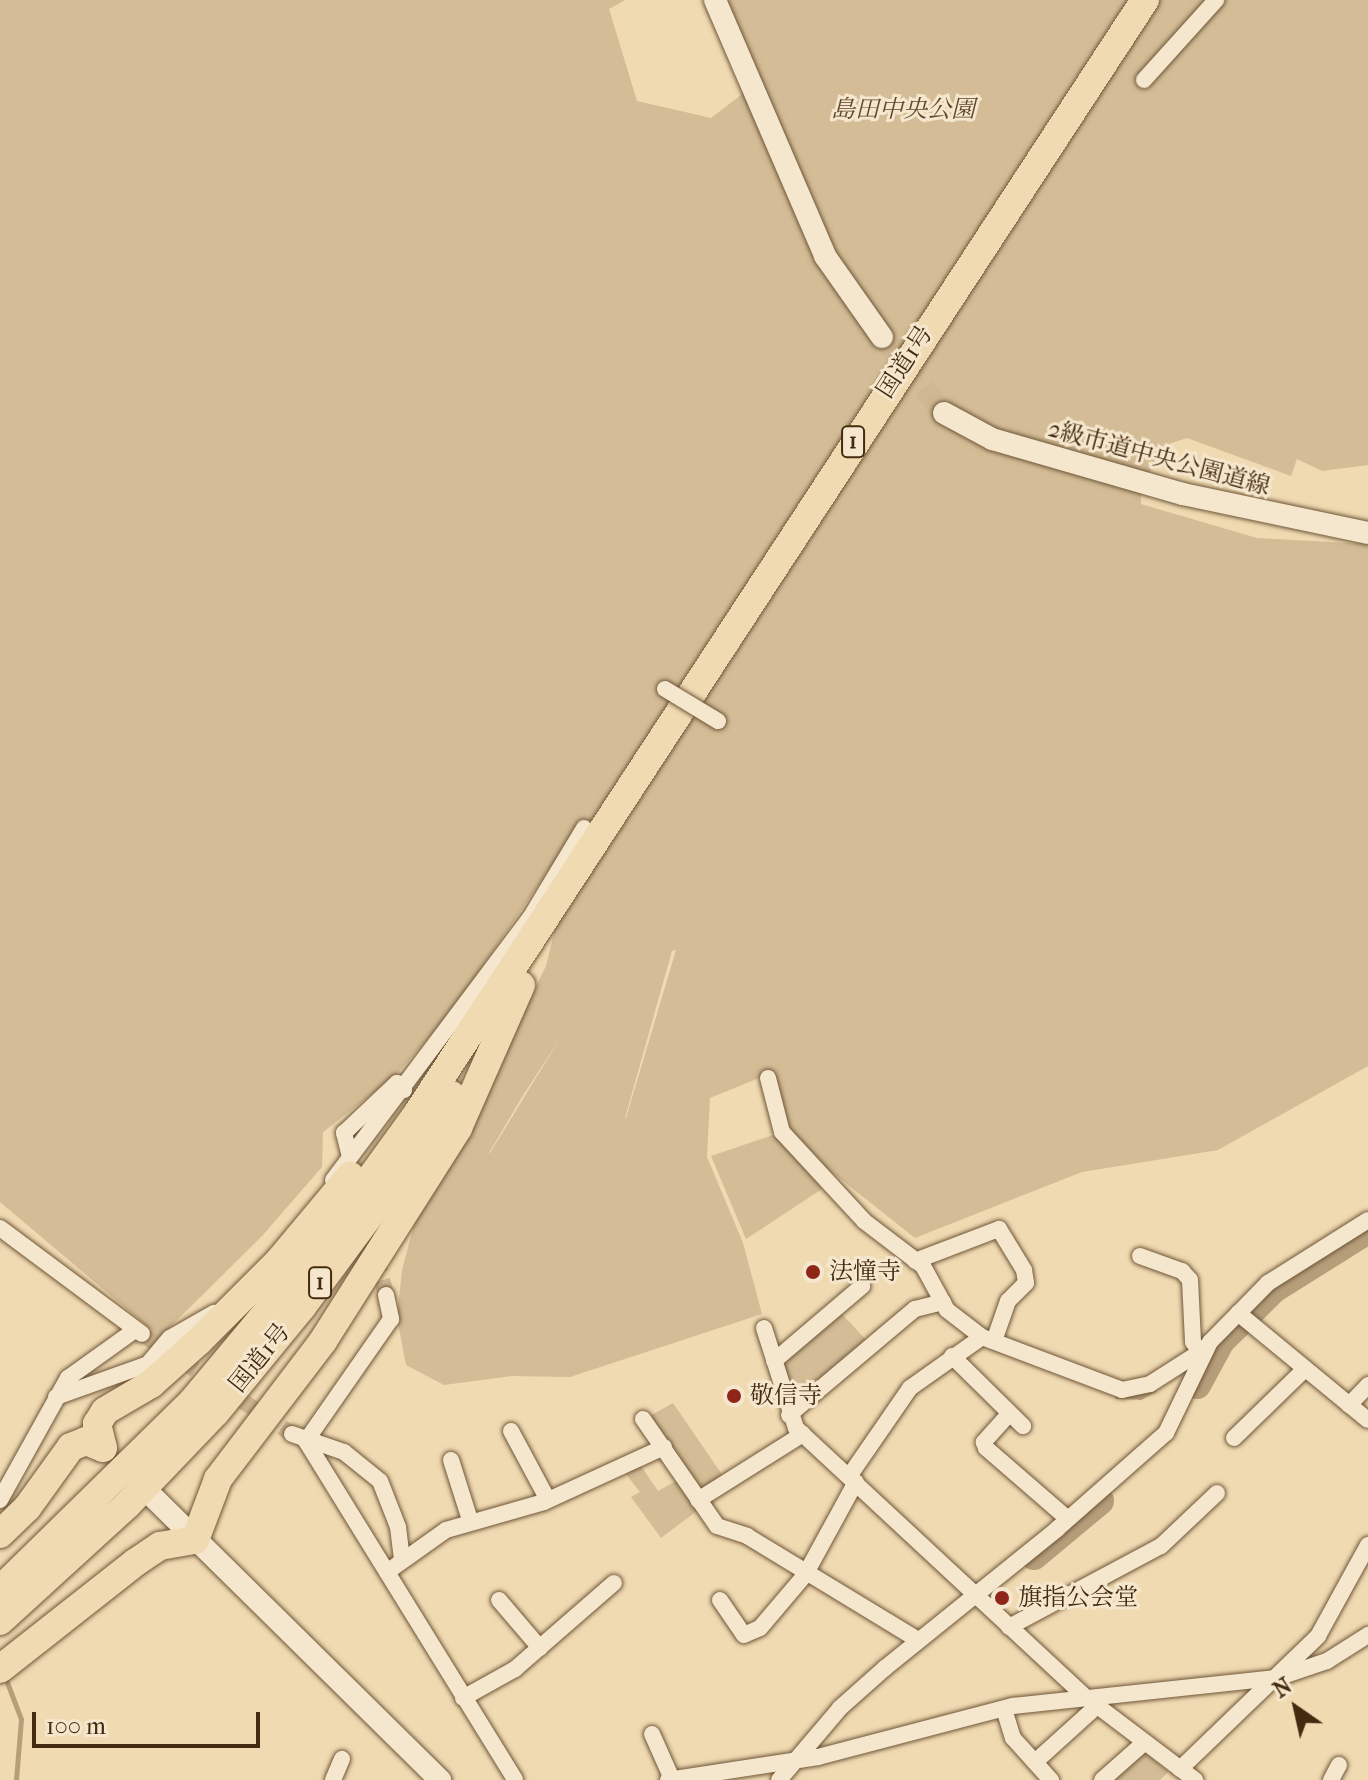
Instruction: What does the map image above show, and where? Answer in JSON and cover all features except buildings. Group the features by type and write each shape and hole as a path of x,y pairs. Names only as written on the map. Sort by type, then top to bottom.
{"highway":[{"name":"国道1号","path":"0,1621 127,1505 216,1412 292,1319 407,1165 567,888 1053,133 1145,0"},
{"name":"国道1号","path":"0,1590 192,1402 317,1252 512,985"},
{"path":"0,1534 27,1508 71,1447 86,1441 109,1454 97,1424 105,1411 151,1384 279,1261 512,985"},
{"path":"0,1669 160,1546 195,1540 218,1479 323,1341 458,1128 512,985"}],"street":[{"path":"715,0 825,256 882,337"},
{"path":"1144,80 1216,0"},
{"name":"2級市道中央公園道線","path":"944,413 992,439 1183,494 1368,533"},
{"path":"665,689 718,721"},
{"path":"56,1397 148,1364 170,1338 211,1316 294,1229 404,1090 530,918 584,828"},
{"path":"768,1078 782,1132 864,1221 915,1261 943,1302 988,1339 1122,1390 1150,1384 1204,1350 1268,1283 1368,1220"},
{"path":"349,1153 344,1133 397,1083 404,1090"},
{"path":"0,1228 139,1332 68,1378 0,1500"},
{"path":"720,1600 744,1635 776,1614 805,1575 853,1478 910,1388 952,1356 988,1339 1008,1301 1026,1283 1024,1270 999,1229 915,1261"},
{"path":"1140,1256 1182,1271 1190,1280 1193,1342 1204,1350"},
{"path":"774,1361 862,1286"},
{"path":"299,1438 391,1319 386,1295"},
{"path":"789,1415 915,1309 943,1302"},
{"path":"1238,1313 1368,1420"},
{"path":"764,1328 789,1415 803,1434 853,1478 972,1594 1092,1702 1195,1780"},
{"path":"779,1780 840,1708 972,1594 1068,1519 1166,1433 1204,1350"},
{"path":"952,1356 1023,1426"},
{"path":"1234,1438 1305,1369"},
{"path":"1349,1405 1368,1385"},
{"path":"1009,1414 984,1442 986,1448 1068,1519"},
{"path":"643,1419 717,1526 747,1536 805,1575 918,1640"},
{"path":"511,1431 548,1500"},
{"path":"698,1500 803,1434"},
{"path":"299,1438 344,1452 380,1481 398,1527 402,1560"},
{"path":"299,1438 387,1572 515,1780"},
{"path":"387,1572 421,1544 470,1520 548,1500 664,1447"},
{"path":"451,1460 470,1520"},
{"path":"1009,1627 1161,1546 1217,1493"},
{"path":"154,1498 440,1780"},
{"path":"1180,1769 1318,1636 1368,1545"},
{"path":"463,1698 515,1669 614,1583"},
{"path":"499,1600 540,1648"},
{"path":"652,1734 670,1780 799,1759 1004,1709 1092,1702 1277,1678 1327,1661 1368,1635"},
{"path":"1035,1762 1092,1702"},
{"path":"1004,1709 1013,1738 1051,1780"},
{"path":"1102,1780 1145,1742"},
{"path":"333,1780 342,1759"}],"green space":[{"name":"島田中央公園","path":"0,0 625,0 609,9 637,101 711,118 741,95 749,61 726,0 1368,0 1368,465 1322,471 1297,459 1291,476 1187,438 1160,447 1141,496 1141,504 1257,538 1368,544 1368,1066 1218,1150 1082,1172 915,1238 785,1135 822,1189 746,1239 711,1156 782,1132 769,1074 710,1098 707,1157 743,1243 762,1314 570,1377 511,1376 444,1385 406,1365 397,1318 402,1270 418,1210 474,1115 546,966 581,823 449,1015 394,1077 323,1132 322,1167 262,1236 160,1337 0,1202","holes":["676,950 626,1118 625,1118 672,951","561,1037 490,1153 489,1153 522,1097"]},
{"path":"841,1313 867,1341 794,1401 781,1362"},
{"path":"673,1403 723,1476 696,1492 650,1416"},
{"path":"641,1466 658,1491 676,1481 697,1511 661,1538 631,1497 640,1492 625,1473"},
{"path":"1142,1750 1168,1772 1160,1780 1108,1780"}],"waterway":[{"path":"1197,1385 1221,1341 1274,1289 1368,1230"},
{"path":"1117,1396 1140,1397 1153,1390"},
{"path":"1034,1556 1100,1501"},
{"path":"5,1677 21,1719 16,1780"}],"tunnel":[{"path":"882,337 944,413"},
{"path":"376,1257 386,1295"},
{"path":"142,1334 292,1434"}],"place":[{"name":"法憧寺","path":"813,1272"},
{"name":"敬信寺","path":"734,1396"},
{"name":"旗指公会堂","path":"1002,1598"}]}
